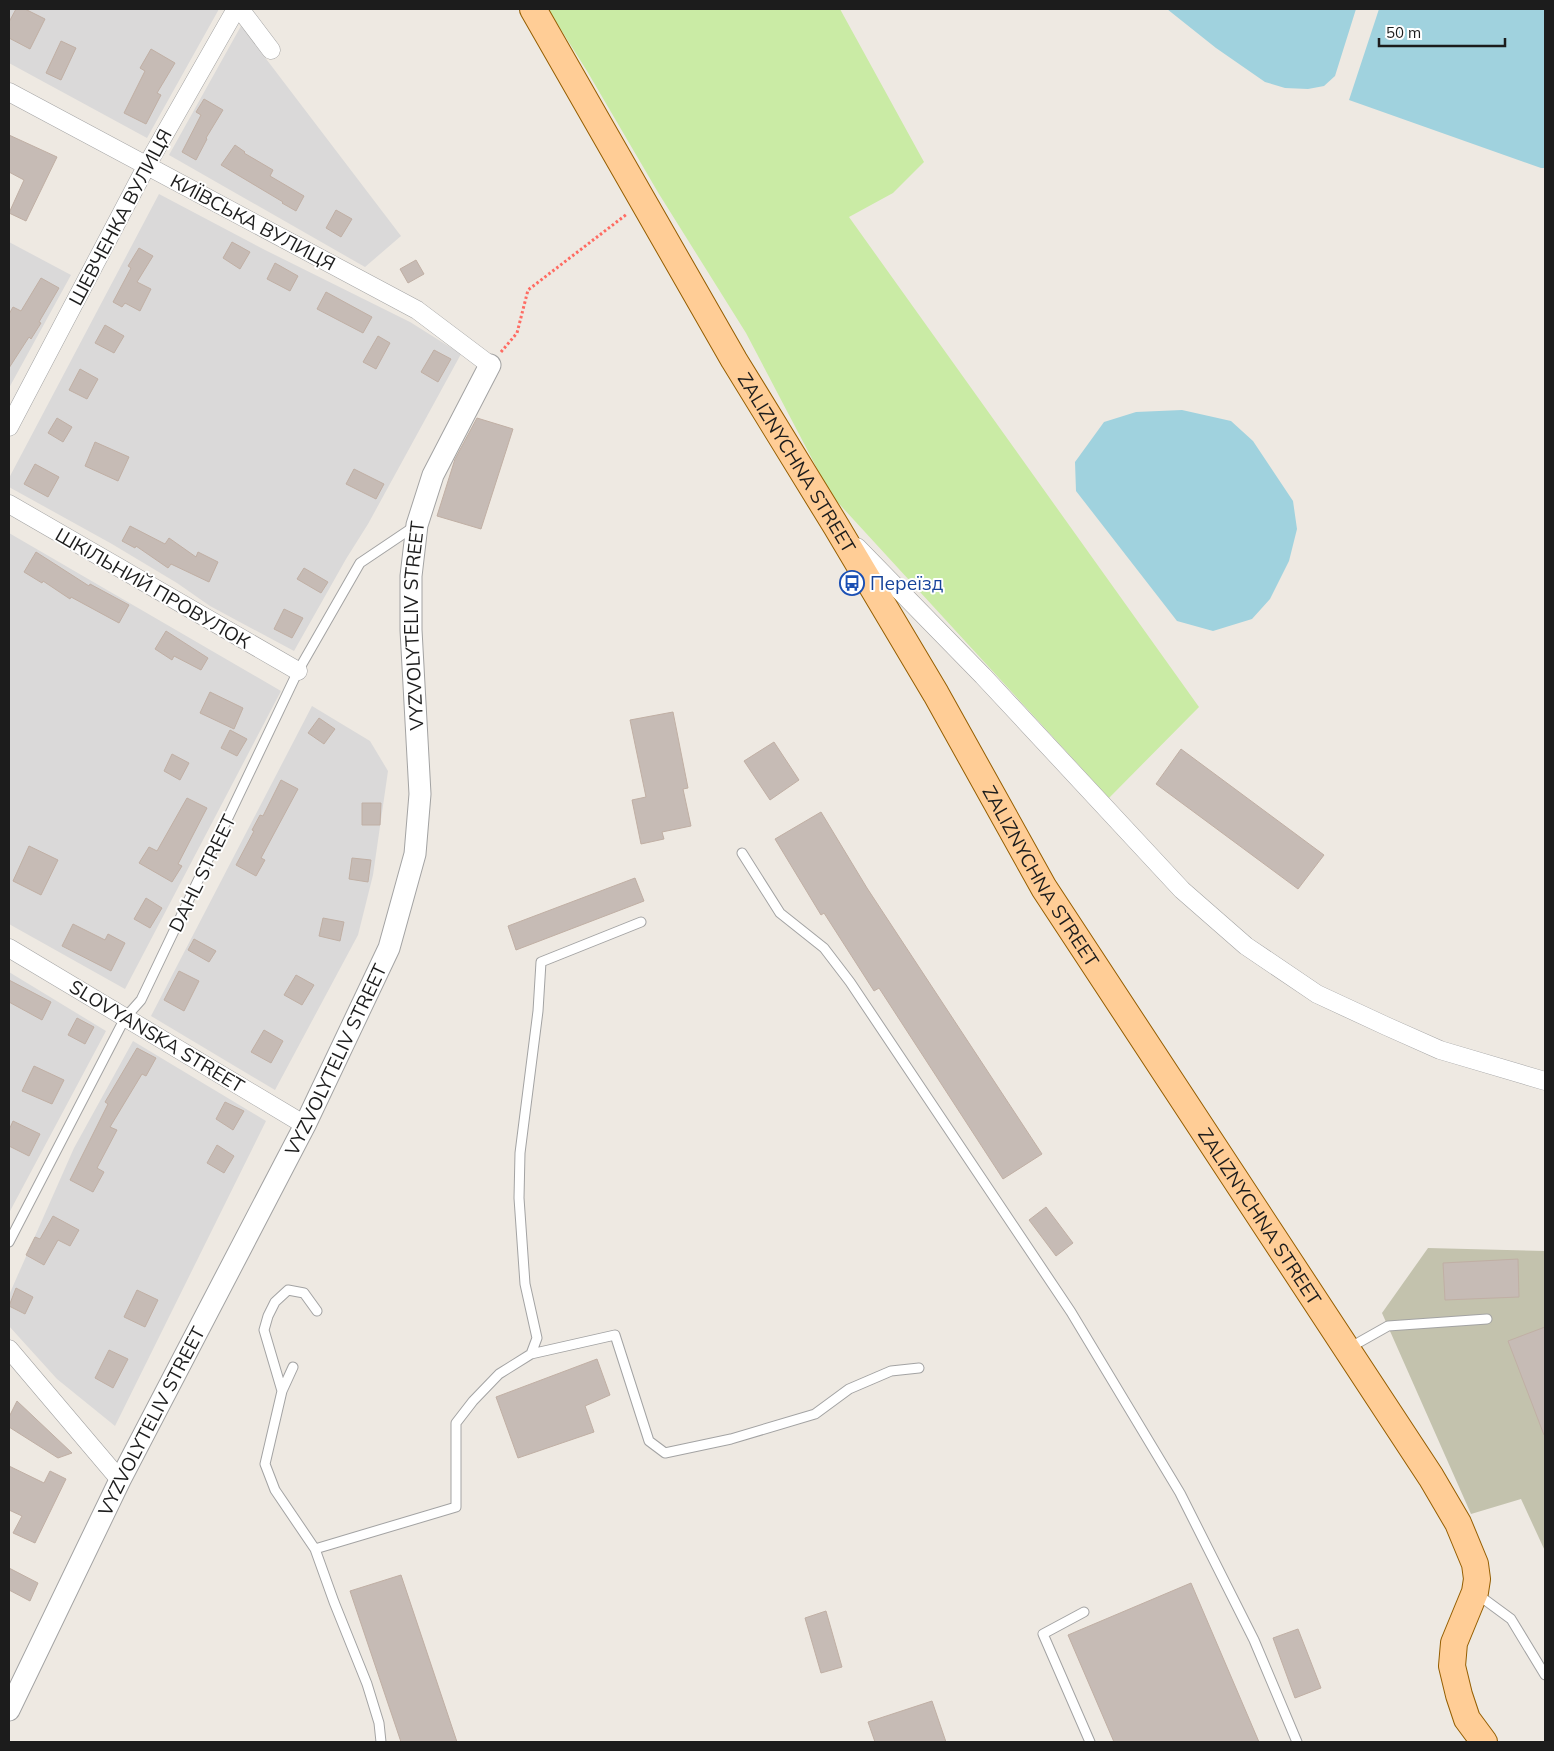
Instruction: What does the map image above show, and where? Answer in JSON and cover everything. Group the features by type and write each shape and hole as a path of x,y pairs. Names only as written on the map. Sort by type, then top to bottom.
{"main road":[{"name":"ZALIZNYCHNA STREET","path":"533,9 734,360 936,694 1044,888 1431,1477 1458,1523 1475,1564 1476,1579 1475,1592 1454,1643 1452,1666 1467,1719 1484,1742"}],"street":[{"name":"ШЕВЧЕНКА ВУЛИЦЯ","path":"9,427 147,166 236,9"},
{"path":"240,9 271,50"},
{"name":"КИЇВСЬКА ВУЛИЦЯ","path":"9,92 417,310 490,365"},
{"name":"VYZVOLYTELIV STREET","path":"9,1710 120,1480 305,1125 389,948 415,854 420,794 410,630 412,576 417,525 433,475 490,365"},
{"name":"ШКІЛЬНИЙ ПРОВУЛОК","path":"9,504 298,672"},
{"path":"836,526 983,676 1182,890 1246,946 1317,994 1386,1026 1440,1050 1545,1081"},
{"name":"SLOVYANSKA STREET","path":"9,948 305,1125"},
{"path":"9,1348 120,1480"}],"lane":[{"name":"DAHL STREET","path":"9,1242 125,1018 141,1000 298,672 360,563 417,525"},
{"path":"742,853 780,913 824,948 850,982 1071,1312 1180,1493 1254,1640 1296,1742"},
{"path":"530,1354 537,1338 525,1284 519,1198 520,1153 538,1011 541,962 641,922"},
{"path":"282,1391 264,1330 268,1316 275,1302 288,1290 304,1293 317,1311"},
{"path":"1347,1349 1388,1326 1487,1318"},
{"path":"315,1549 456,1507 456,1423 473,1401 499,1374 530,1354 615,1335 649,1441 665,1454 731,1440 815,1414 849,1389 891,1371 919,1368"},
{"path":"293,1368 282,1391 265,1464 276,1490 315,1549 367,1684 379,1723 381,1742"},
{"path":"1475,1592 1511,1619 1545,1674"},
{"path":"1084,1612 1043,1634 1090,1742"}],"path":[{"path":"490,365 518,333 528,290 569,257 644,202"}],"shaded area":[{"path":"9,9 219,9 147,138 9,63"},
{"path":"241,26 401,236 365,267 169,155"},
{"path":"159,194 265,250 410,322 461,354 368,524 294,651 210,606 177,583 112,544 9,487 9,478"},
{"path":"9,242 71,275 9,388"},
{"path":"9,533 281,691 125,989 9,924"},
{"path":"312,706 370,741 388,771 373,875 358,935 275,1090 151,1016"},
{"path":"9,972 106,1031 9,1213"},
{"path":"133,1041 266,1121 115,1426 57,1379 9,1326 9,1295 74,1148"},
{"path":"1428,1248 1545,1251 1545,1551 1521,1499 1471,1514 1382,1313"}],"green space":[{"path":"548,9 840,9 924,162 893,193 849,217 1199,707 1109,798 831,495 746,333 659,194 587,71"}],"water":[{"path":"1167,9 1356,9 1335,76 1324,86 1308,89 1285,88 1265,82 1216,48"},
{"path":"1379,9 1545,9 1545,168 1349,100"},
{"path":"1182,410 1231,421 1253,441 1293,501 1297,529 1289,561 1270,599 1252,619 1213,631 1177,621 1076,491 1075,462 1104,422 1136,412"}],"building":[{"path":"16,9 25,9 45,19 30,49 9,38 9,22"},
{"path":"61,41 76,48 61,80 46,73"},
{"path":"151,49 175,63 157,93 161,95 146,124 124,113 145,71 140,68"},
{"path":"204,99 223,110 206,138 196,160 182,152 201,115 196,112"},
{"path":"9,135 57,157 26,221 9,213 24,180 9,172"},
{"path":"235,145 244,153 273,170 270,176 304,196 296,211 221,165"},
{"path":"336,210 352,219 341,237 326,228"},
{"path":"232,242 250,252 240,269 223,258"},
{"path":"139,248 153,256 137,282 151,289 140,311 125,303 122,307 113,302 131,268 128,266"},
{"path":"416,260 424,274 408,283 400,269"},
{"path":"275,263 298,276 290,291 267,279"},
{"path":"41,278 59,288 31,339 29,337 9,368 9,314 13,307 21,311"},
{"path":"326,292 372,317 363,333 317,309"},
{"path":"105,325 124,336 114,353 95,343"},
{"path":"378,336 390,343 376,369 363,362"},
{"path":"434,350 451,359 438,382 421,372"},
{"path":"80,369 98,379 87,399 69,390"},
{"path":"57,418 72,427 63,442 48,433"},
{"path":"477,418 513,429 481,529 437,516 455,459"},
{"path":"95,442 129,457 118,481 85,466"},
{"path":"35,464 59,477 48,497 24,484"},
{"path":"354,469 384,484 376,499 346,484"},
{"path":"130,526 165,544 169,538 196,557 198,552 218,562 209,582 171,564 168,568 136,546 135,548 122,541"},
{"path":"36,552 89,586 90,584 129,605 119,623 71,597 70,599 43,581 42,583 24,572"},
{"path":"304,568 328,582 321,593 297,579"},
{"path":"284,609 303,618 292,638 274,629"},
{"path":"166,631 208,658 201,670 174,656 172,660 155,649"},
{"path":"210,692 243,708 234,729 200,713"},
{"path":"673,712 688,788 683,789 691,826 662,832 664,839 641,844 632,800 646,797 630,720"},
{"path":"319,718 335,729 324,744 308,733"},
{"path":"230,730 247,739 237,756 221,748"},
{"path":"774,742 799,780 770,800 744,761"},
{"path":"1181,749 1324,855 1298,889 1156,784"},
{"path":"172,754 189,763 180,780 164,771"},
{"path":"281,780 298,789 261,858 265,860 256,876 236,865 254,831 252,830 260,815 263,816"},
{"path":"187,798 207,808 178,864 182,866 172,882 139,863 149,847 157,851"},
{"path":"362,803 381,803 380,825 362,825"},
{"path":"821,812 867,888 1042,1154 1003,1179 879,988 874,991 824,913 821,915 775,839"},
{"path":"29,846 58,860 41,895 13,881"},
{"path":"352,858 371,860 368,882 349,879"},
{"path":"635,878 644,901 516,950 508,926"},
{"path":"146,898 162,908 150,928 134,919"},
{"path":"323,918 344,922 340,941 319,936"},
{"path":"73,924 105,940 108,934 125,943 111,971 62,946"},
{"path":"194,939 216,951 209,962 188,950"},
{"path":"179,971 199,981 184,1011 164,1000"},
{"path":"296,975 314,985 302,1005 284,995"},
{"path":"9,980 51,1002 42,1020 9,1002"},
{"path":"77,1018 94,1027 85,1044 68,1035"},
{"path":"264,1030 283,1041 271,1063 251,1052"},
{"path":"137,1048 156,1058 146,1076 142,1074 110,1127 117,1130 97,1168 104,1172 93,1192 70,1180 108,1104 105,1102"},
{"path":"34,1066 64,1080 52,1104 22,1091"},
{"path":"225,1102 244,1111 233,1130 216,1119"},
{"path":"13,1121 40,1134 29,1156 9,1146 9,1130"},
{"path":"217,1145 234,1156 224,1173 207,1163"},
{"path":"1046,1207 1073,1243 1056,1256 1029,1220"},
{"path":"53,1216 79,1230 70,1246 58,1240 44,1265 26,1255 35,1237 40,1239"},
{"path":"1518,1259 1519,1297 1445,1300 1443,1263"},
{"path":"16,1288 33,1297 25,1314 9,1306"},
{"path":"137,1290 158,1300 145,1327 124,1317"},
{"path":"1545,1327 1545,1434 1544,1435 1508,1341"},
{"path":"109,1350 128,1359 113,1388 95,1378"},
{"path":"597,1359 610,1395 585,1406 594,1432 518,1458 496,1397"},
{"path":"17,1401 72,1453 58,1458 9,1427 9,1417"},
{"path":"9,1466 44,1483 50,1471 66,1479 35,1543 13,1533 22,1516 9,1510"},
{"path":"9,1568 38,1583 30,1601 9,1590"},
{"path":"401,1575 457,1742 401,1742 350,1591"},
{"path":"1191,1583 1259,1742 1114,1742 1068,1635"},
{"path":"826,1611 842,1667 821,1673 805,1618"},
{"path":"1298,1629 1321,1688 1295,1698 1273,1638"},
{"path":"932,1701 946,1742 875,1742 868,1722"}],"place":[{"name":"Переїзд","path":"852,583"}]}
